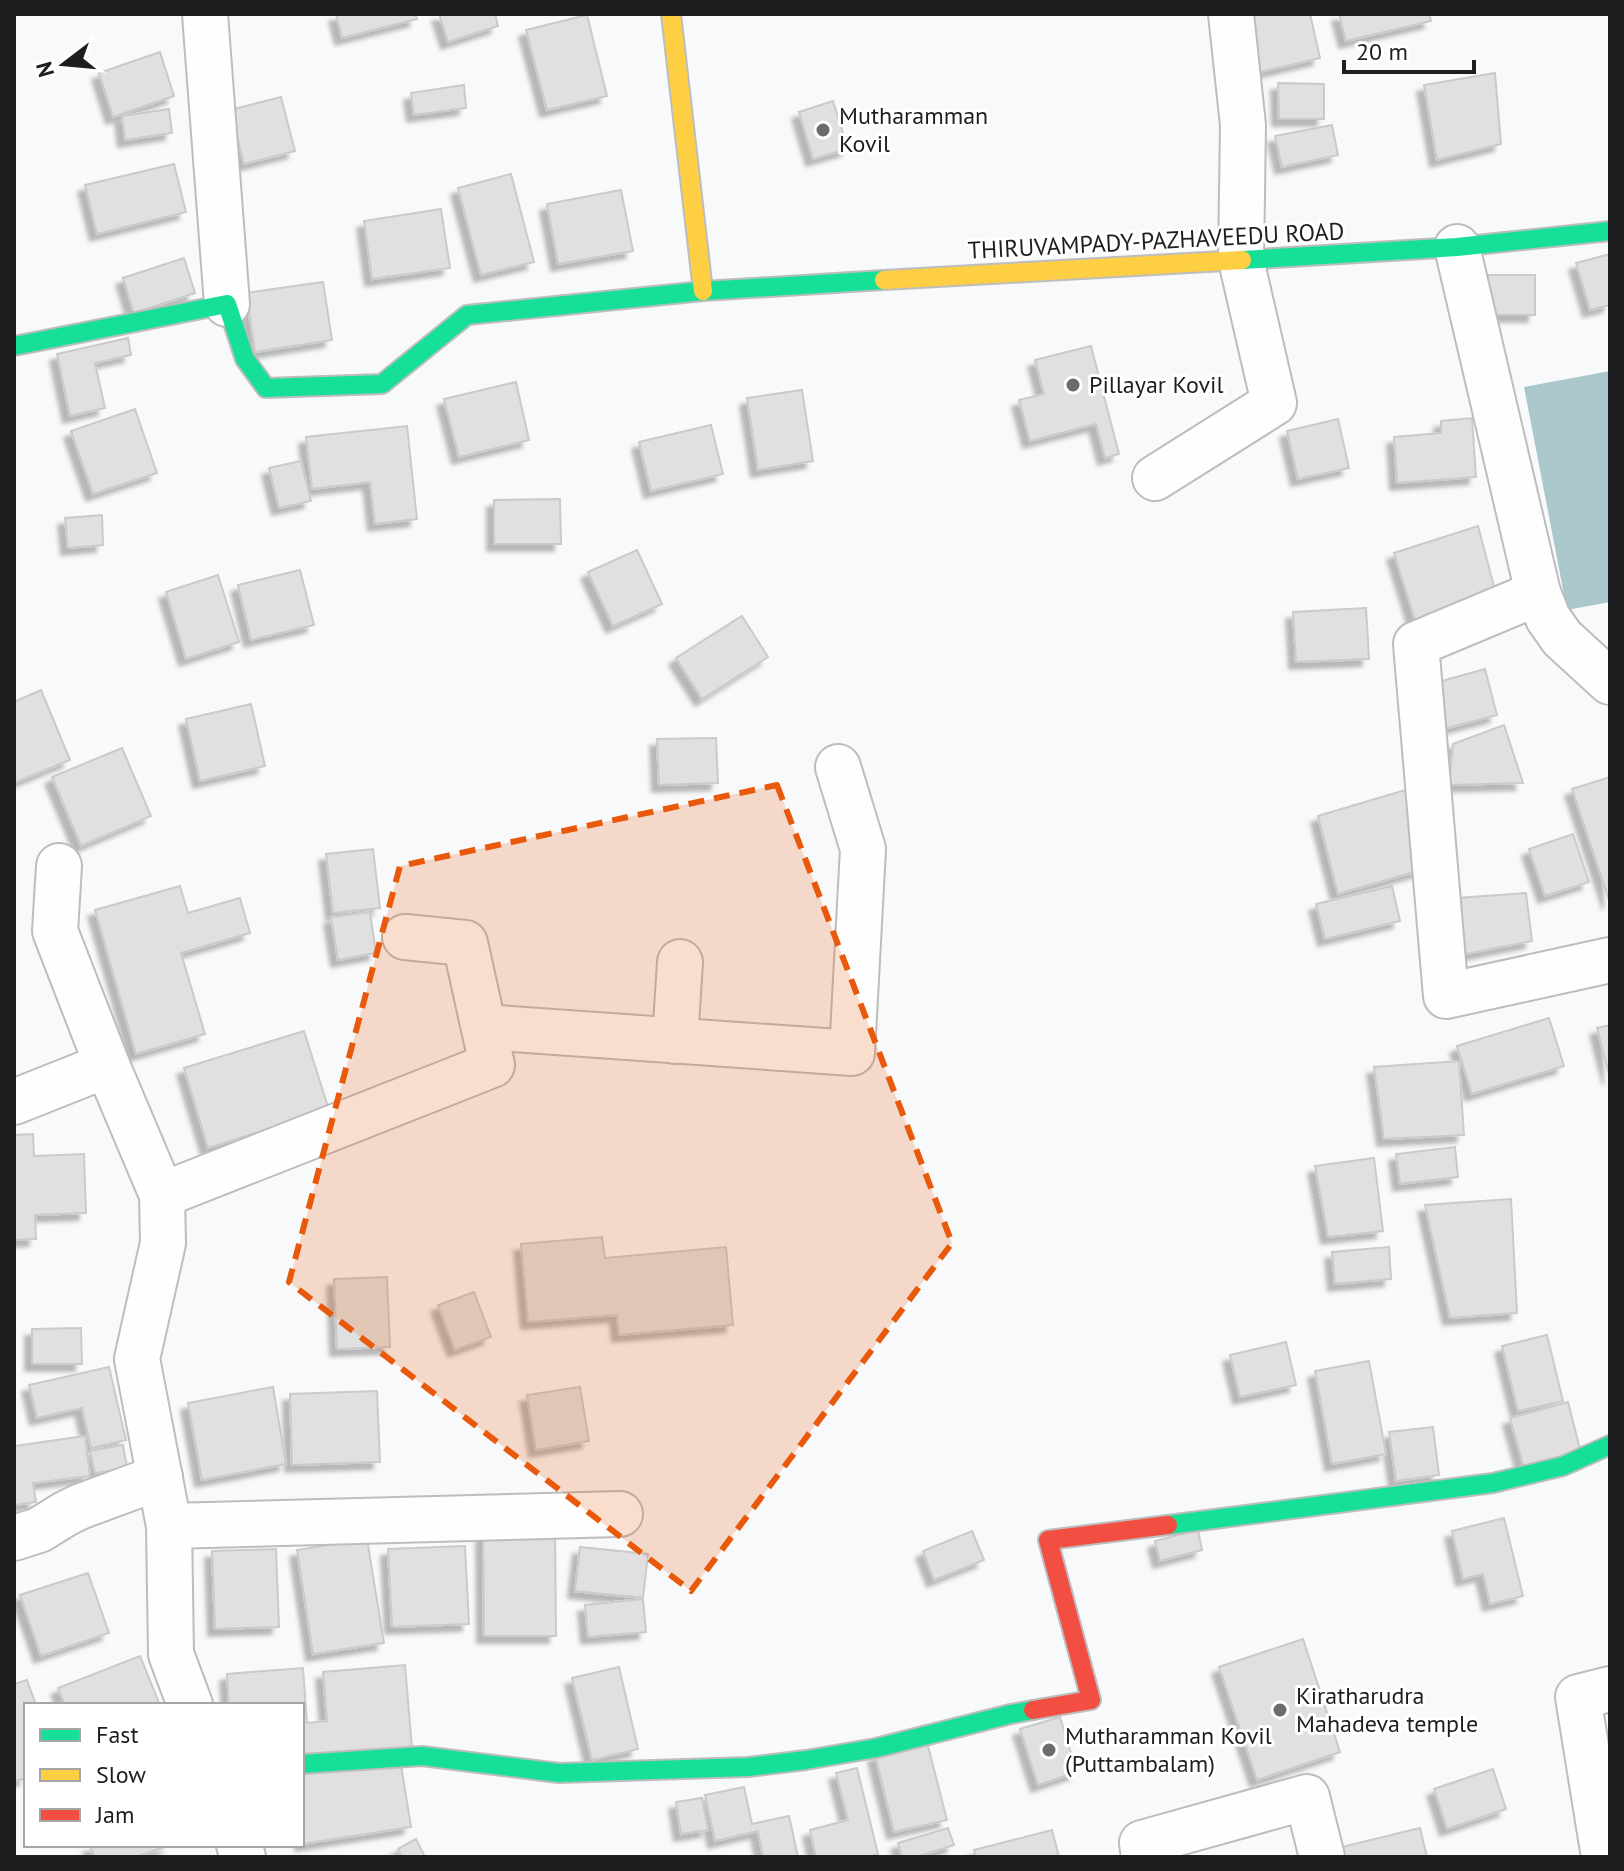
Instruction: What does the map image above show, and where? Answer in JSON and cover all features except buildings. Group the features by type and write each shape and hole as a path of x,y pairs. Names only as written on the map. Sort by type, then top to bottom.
{"street":[{"path":"14,346 227,304 205,14"},
{"path":"671,14 703,291"},
{"path":"1155,478 1274,403 1241,260 1243,125 1231,14"},
{"name":"THIRUVAMPADY-PAZHAVEEDU ROAD","path":"227,304 245,359 266,388 382,384 467,315 703,291 1457,247 1610,231"},
{"path":"1457,247 1538,593 1548,618 1562,638 1610,682"},
{"path":"1538,593 1416,644 1446,996 1610,960"},
{"path":"484,1027 852,1053 863,849 838,767"},
{"path":"59,866 55,931 162,1195 163,1243 137,1359 169,1526 171,1654 189,1703"},
{"path":"162,1195 492,1065 465,943 405,937"},
{"path":"675,1041 680,962"},
{"path":"14,1102 107,1065"},
{"path":"304,1764 422,1756 559,1773 748,1767 876,1748 1011,1714 1091,1700 1048,1540 1493,1483 1563,1466 1610,1445"},
{"path":"14,1538 39,1530 79,1507 160,1477"},
{"path":"169,1526 620,1514"},
{"path":"1604,1857 1578,1697 1610,1689"},
{"path":"1144,1857 1142,1843 1307,1797 1322,1857"}],"highlighted area":[{"path":"777,785 952,1243 691,1591 289,1282 400,866"}],"water":[{"path":"1610,371 1610,602 1567,610 1524,387"}],"traffic: fast":[{"path":"1242,260 1457,247 1610,231"},
{"path":"14,346 227,304 245,359 266,388 382,384 467,315 703,291 884,280"},
{"path":"1168,1525 1493,1483 1563,1466 1610,1445"},
{"path":"304,1764 422,1756 559,1773 748,1767 876,1748 1033,1710"}],"traffic: slow":[{"path":"671,14 703,291"},
{"path":"884,280 1242,260"}],"traffic: jam":[{"path":"1033,1710 1091,1700 1048,1540 1168,1525"}],"place":[{"name":"Mutharamman Kovil","path":"823,130"},
{"name":"Pillayar Kovil","path":"1073,385"},
{"name":"Kiratharudra Mahadeva temple","path":"1280,1710"},
{"name":"Mutharamman Kovil (Puttambalam)","path":"1049,1750"}]}
